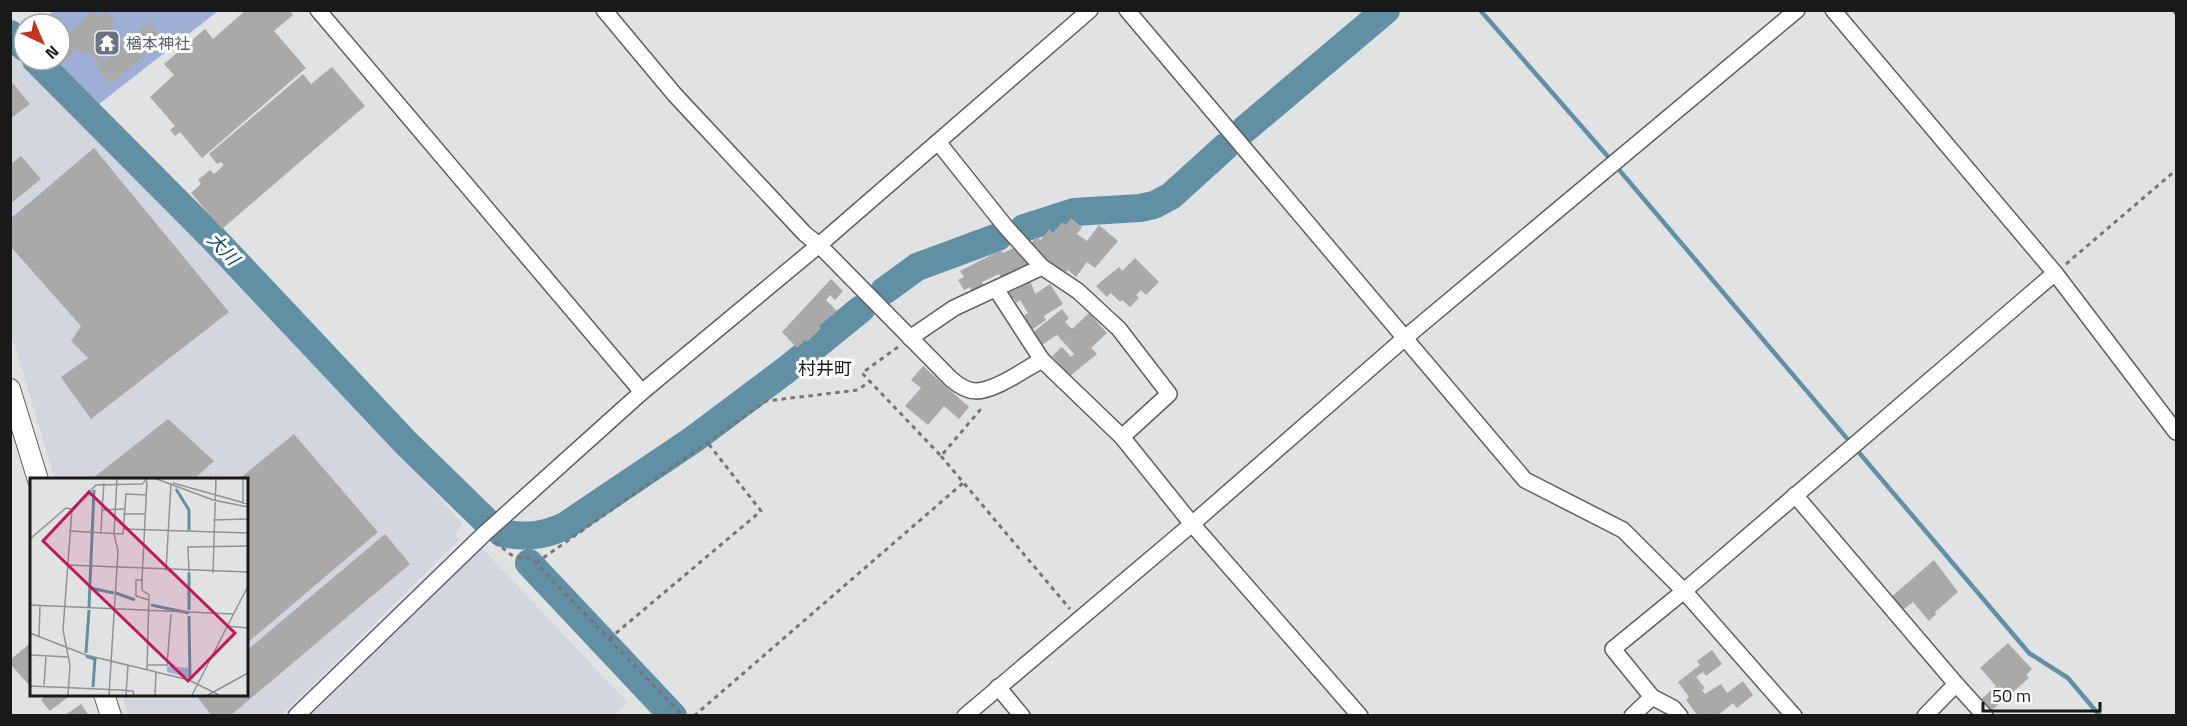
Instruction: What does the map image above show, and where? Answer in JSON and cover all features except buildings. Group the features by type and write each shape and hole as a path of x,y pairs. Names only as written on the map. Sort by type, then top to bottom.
{"main road":[{"path":"10,389 37,478"},
{"path":"105,696 111,716"}],"street":[{"path":"318,10 642,392"},
{"path":"604,10 675,95 805,234 819,245 910,338 963,388 977,391 996,385 1042,360"},
{"path":"296,716 484,534 642,392 819,245 1090,10"},
{"path":"1127,10 1525,480 1623,530 1684,591 1794,716"},
{"path":"965,716 1192,524 1406,337 1797,10"},
{"path":"1833,10 2055,273 2176,432"},
{"path":"938,142 1042,267 1078,291 1119,329 1170,394 1122,437"},
{"path":"910,338 954,308 1042,267"},
{"path":"1680,716 1673,708 1653,698 1613,649 1684,591 2055,273"},
{"path":"996,288 1042,360 1122,437 1192,524 1360,716"},
{"path":"1795,495 1985,716"},
{"path":"1925,716 1956,684"},
{"path":"998,687 1022,716"},
{"path":"1632,716 1653,698"}],"path":[{"path":"2173,10 2176,14"},
{"path":"2055,273 2176,170"},
{"path":"910,338 862,373 941,456 1078,619"},
{"path":"536,563 765,401 858,390 870,381"},
{"path":"941,456 980,410 963,388"},
{"path":"609,639 761,511 707,442"},
{"path":"694,716 963,483"},
{"path":"484,534 514,557 531,558 683,716"}],"shaded area":[{"path":"218,11 85,115 46,72 72,72 72,12 53,12"},
{"path":"10,41 12,43 12,72 41,72 398,441 410,465 462,523 455,535 460,539 282,715 129,715 122,696 248,696 248,478 54,478 11,333"},
{"path":"481,547 627,702 614,716 310,716"}],"waterway":[{"path":"1245,129 1386,10"},
{"path":"1480,10 1604,152 2029,653 2068,678 2100,716"},
{"name":"大川","path":"48,72 214,239 406,443 484,519"},
{"path":"1024,228 1074,212 1154,205 1171,196 1225,147"},
{"path":"884,291 917,267 998,237"},
{"path":"502,533 534,535 565,526 694,439 786,370 861,309"},
{"path":"529,563 673,716"}],"place":[{"name":"楢本神社","path":"107,43"}],"district":[{"name":"村井町","path":"825,369"}]}
